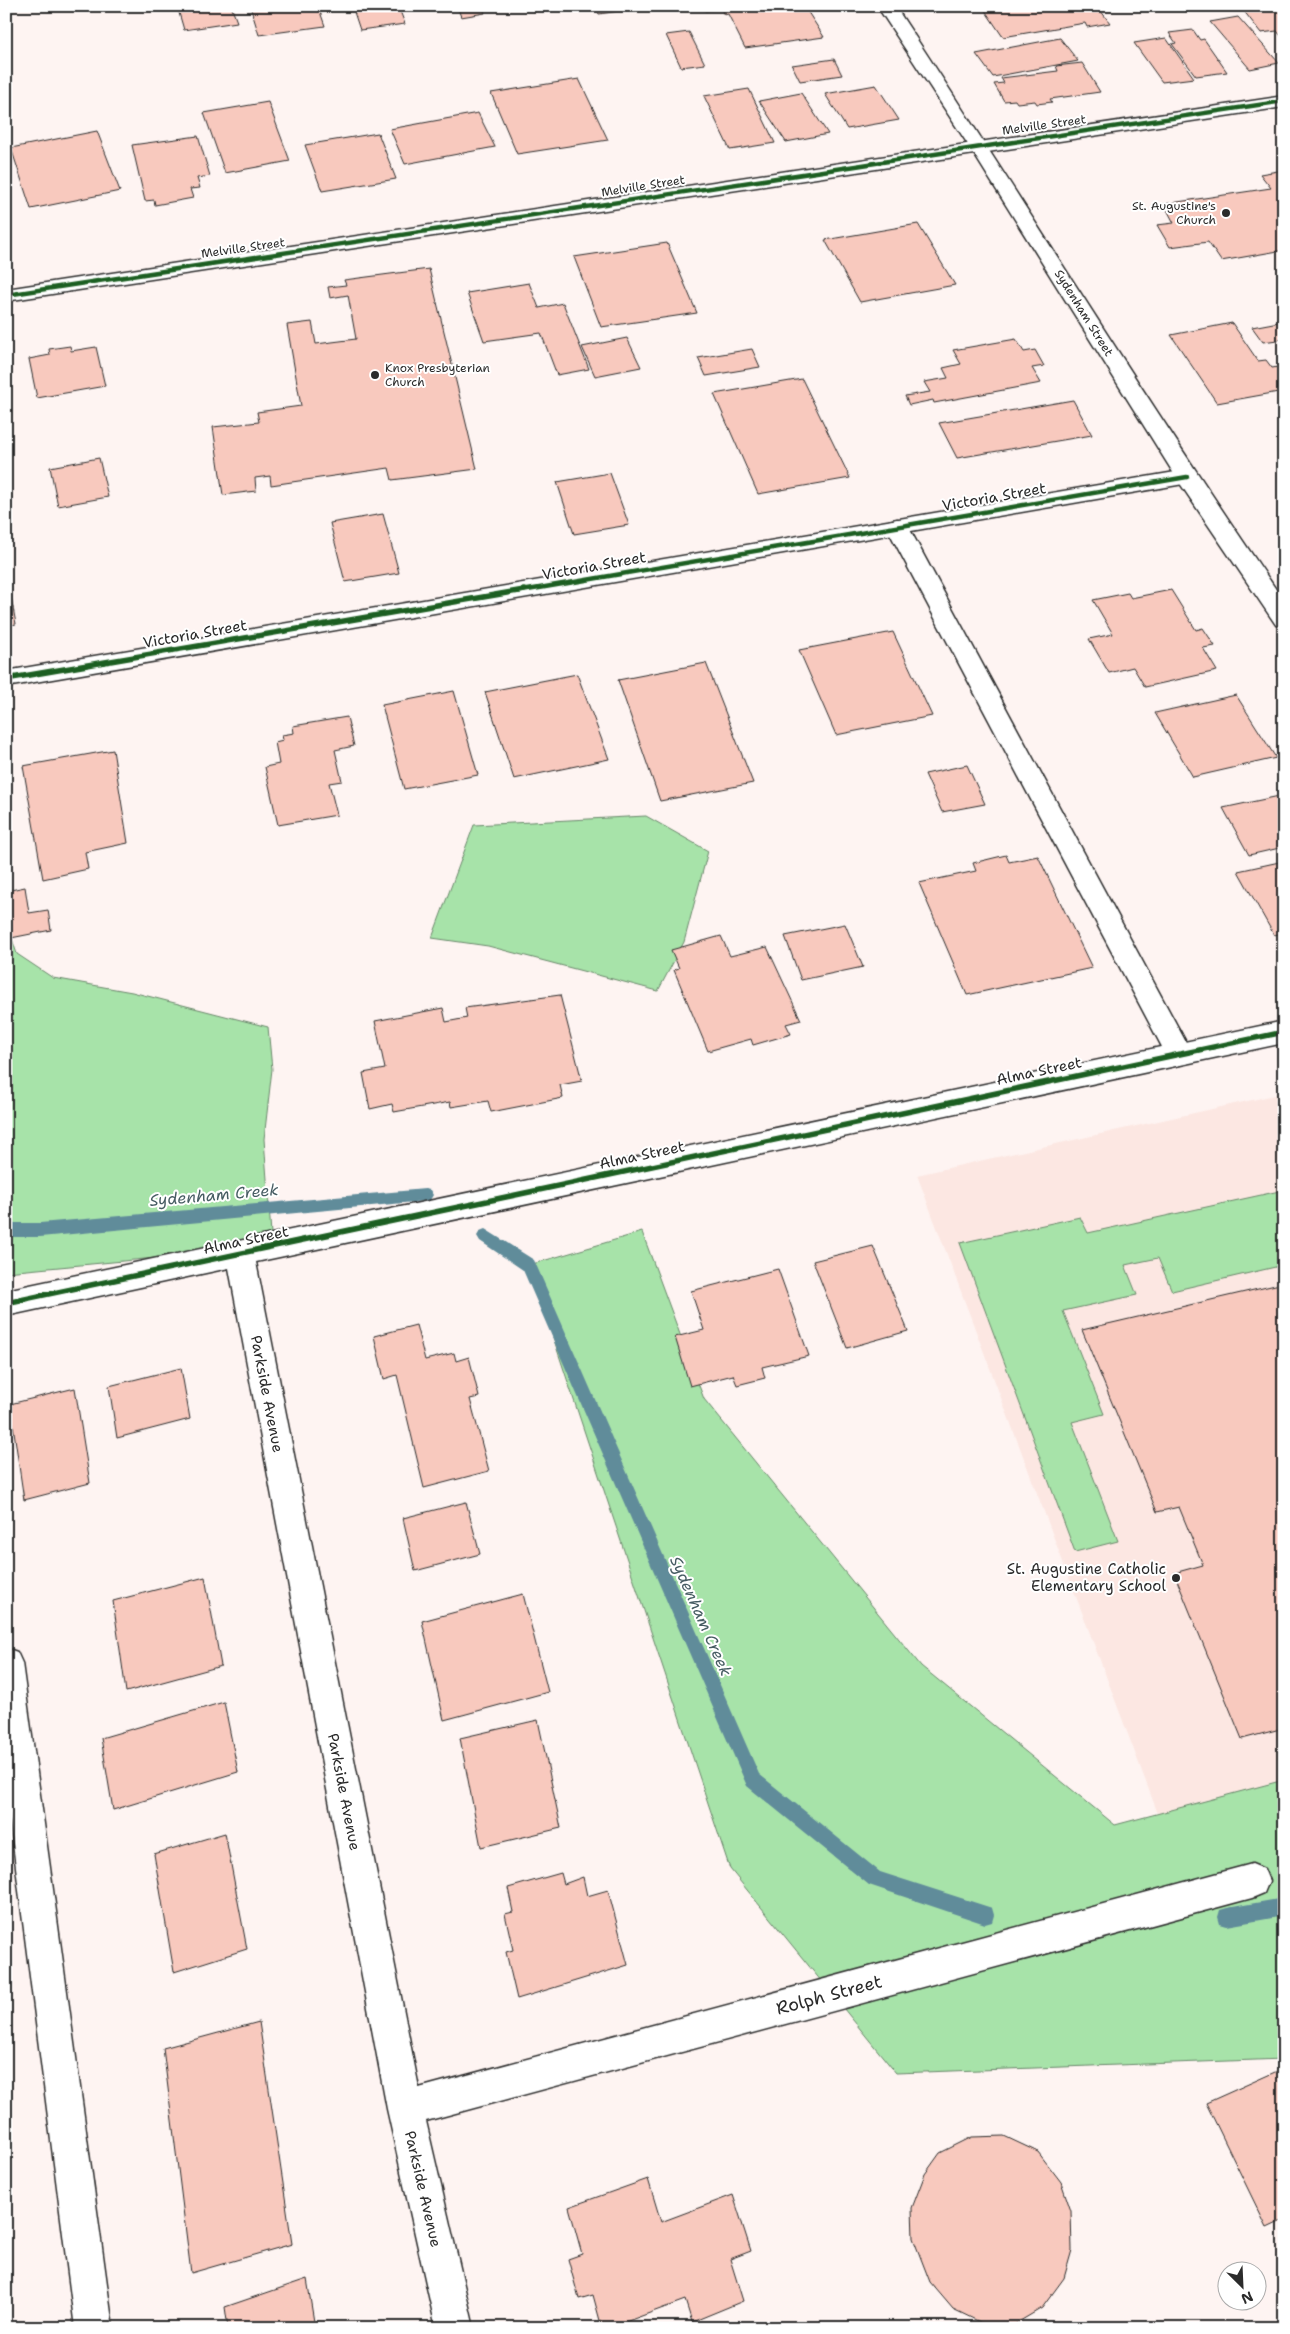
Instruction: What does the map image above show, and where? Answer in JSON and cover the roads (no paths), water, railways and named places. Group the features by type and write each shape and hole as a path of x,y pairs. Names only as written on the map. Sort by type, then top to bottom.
{"street":[{"name":"Sydenham Street","path":"886,6 978,146 1187,477 1284,619"},
{"name":"Melville Street","path":"6,295 1284,101"},
{"name":"Victoria Street","path":"6,679 1187,477"},
{"path":"897,526 1179,1054"},
{"name":"Alma Street","path":"6,1303 1284,1032"},
{"name":"Parkside Avenue","path":"240,1254 405,2109 455,2328"},
{"path":"6,1663 94,2328"},
{"name":"Rolph Street","path":"405,2109 1252,1881"}],"waterway":[{"name":"Sydenham Creek","path":"6,1230 40,1230 425,1195"},
{"name":"Sydenham Creek","path":"485,1236 529,1265 753,1780 875,1879 985,1915"},
{"name":"Sydenham Creek","path":"1227,1917 1284,1907"}],"place":[{"name":"St. Augustine's Church","path":"1226,213"},
{"name":"Knox Presbyterian Church","path":"375,375"},
{"name":"St. Augustine Catholic Elementary School","path":"1176,1578"}]}
